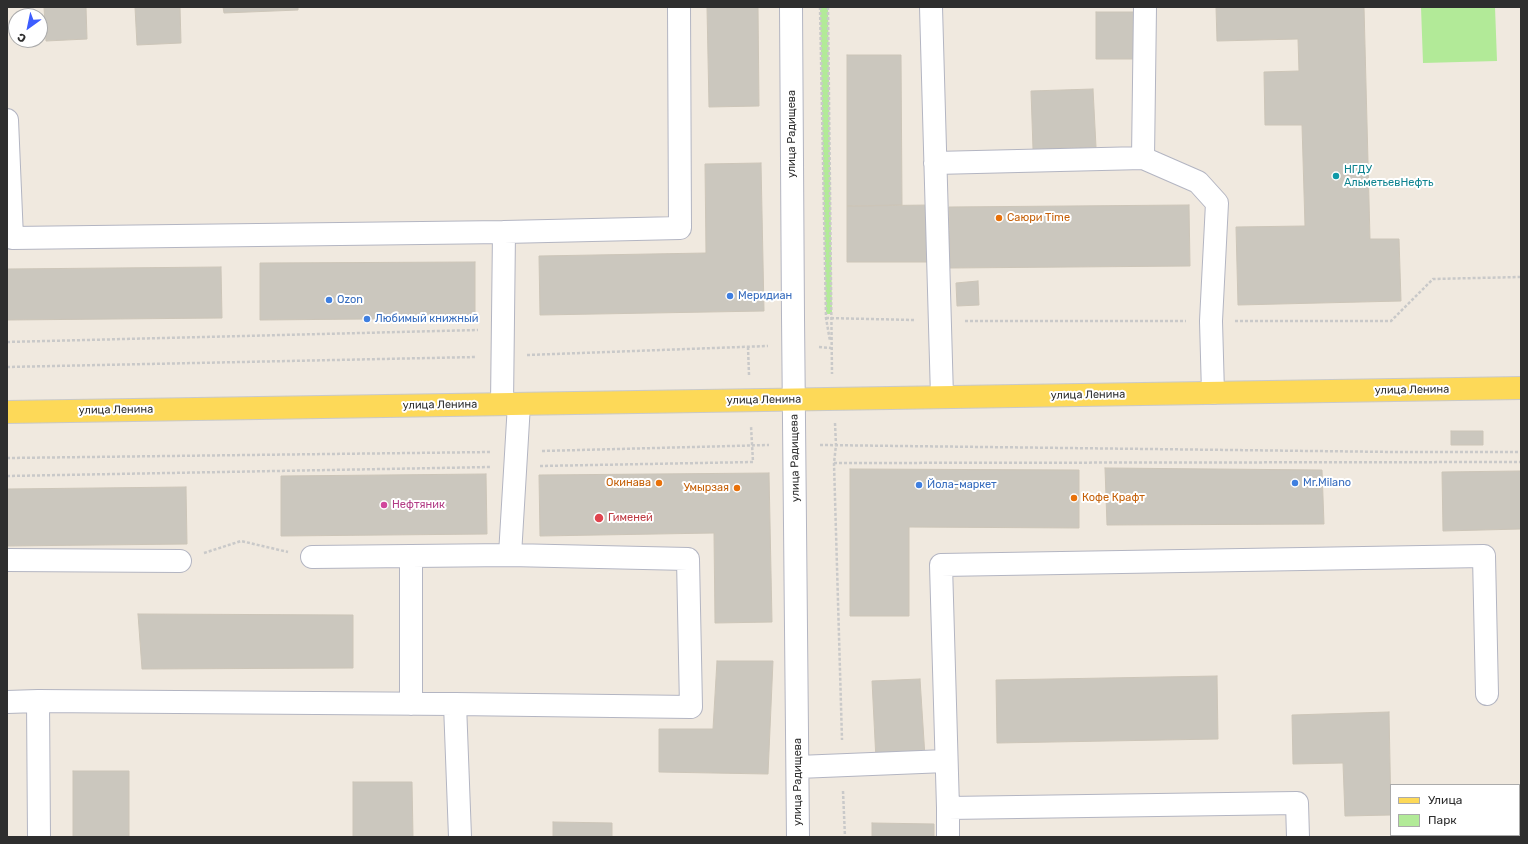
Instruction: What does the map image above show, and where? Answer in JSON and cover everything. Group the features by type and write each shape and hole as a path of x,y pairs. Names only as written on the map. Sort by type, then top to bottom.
{"main road":[{"name":"улица Ленина","path":"7,412 1521,388"}],"street":[{"path":"7,120 10,238 504,232 680,228 679,7"},
{"name":"улица Радищева","path":"791,7 798,837"},
{"path":"931,7 942,397"},
{"path":"1143,158 1145,7"},
{"path":"935,163 1143,158 1198,182 1217,203 1211,321 1213,393"},
{"path":"504,232 502,356 510,404 515,459 510,555"},
{"path":"7,702 455,704 691,707 688,559 510,555 312,558"},
{"path":"411,556 411,704"},
{"path":"948,837 941,565 1484,556 1487,694"},
{"path":"7,560 180,561"},
{"path":"38,702 39,837"},
{"path":"455,704 460,837"},
{"path":"798,767 946,761"},
{"path":"948,808 1297,803 1298,837"}],"path":[{"path":"820,7 826,318 831,348 833,318 828,7"},
{"path":"826,318 939,321 1391,321 1433,278 1521,277"},
{"path":"7,342 503,329"},
{"path":"7,367 502,356 775,346"},
{"path":"845,837 834,463 836,445 1395,452 1521,452"},
{"path":"7,458 515,459 753,462 752,446 515,459 7,476"},
{"path":"834,463 1521,462"},
{"path":"180,561 241,541 312,558"}],"green space":[{"path":"820,7 828,7 832,314 826,314"},
{"path":"1421,7 1495,7 1497,61 1423,63"}],"building":[{"path":"86,7 87,39 48,41 48,8 44,8"},
{"path":"135,7 180,7 181,43 137,45"},
{"path":"223,7 298,7 298,10 224,13"},
{"path":"707,7 758,7 759,106 709,107"},
{"name":"НГДУ АльметьевНефть","path":"1216,7 1364,7 1370,239 1399,239 1401,301 1238,305 1236,227 1305,226 1302,125 1265,125 1264,72 1299,71 1298,39 1217,41"},
{"path":"1096,12 1136,12 1136,59 1096,59"},
{"path":"847,55 901,55 902,205 847,206"},
{"path":"1093,89 1096,147 1033,149 1031,91"},
{"path":"761,163 764,311 540,315 539,256 706,253 705,164"},
{"path":"931,205 931,262 847,262 847,206"},
{"path":"1189,205 1190,266 950,268 949,207"},
{"path":"475,262 475,318 260,320 260,263"},
{"path":"221,267 222,318 7,320 7,269"},
{"path":"978,281 979,305 957,306 956,283"},
{"path":"1451,431 1483,431 1483,445 1451,445"},
{"path":"1105,468 1322,470 1324,524 1107,525"},
{"path":"850,469 1079,470 1079,528 909,527 909,616 850,616"},
{"path":"1521,471 1521,529 1443,531 1442,472"},
{"path":"769,473 772,622 715,623 714,533 540,536 539,475"},
{"name":"Нефтяник","path":"486,474 487,534 281,536 281,476"},
{"path":"186,487 187,544 7,546 7,489"},
{"path":"138,614 353,615 353,668 142,669"},
{"path":"717,661 773,661 768,774 659,772 659,729 713,729"},
{"path":"1217,676 1218,739 997,743 996,680"},
{"path":"920,679 925,757 876,760 872,681"},
{"path":"1389,712 1390,815 1345,816 1343,763 1293,764 1292,715"},
{"path":"73,771 129,771 129,837 73,837"},
{"path":"353,782 412,782 413,837 353,837"},
{"path":"1521,802 1521,837 1468,837 1520,836"},
{"path":"553,822 612,823 612,837 553,837"},
{"path":"872,823 934,824 934,837 872,837"}],"place":[{"name":"НГДУ АльметьевНефть","path":"1336,176"},
{"name":"Саюри Time","path":"999,218"},
{"name":"Меридиан","path":"730,296"},
{"name":"Ozon","path":"329,300"},
{"name":"Любимый книжный","path":"367,319"},
{"name":"Окинава","path":"659,483"},
{"name":"Mr.Milano","path":"1295,483"},
{"name":"Йола-маркет","path":"919,485"},
{"name":"Умырзая","path":"737,488"},
{"name":"Кофе Крафт","path":"1074,498"},
{"name":"Нефтяник","path":"384,505"},
{"name":"Гименей","path":"599,518"}]}
